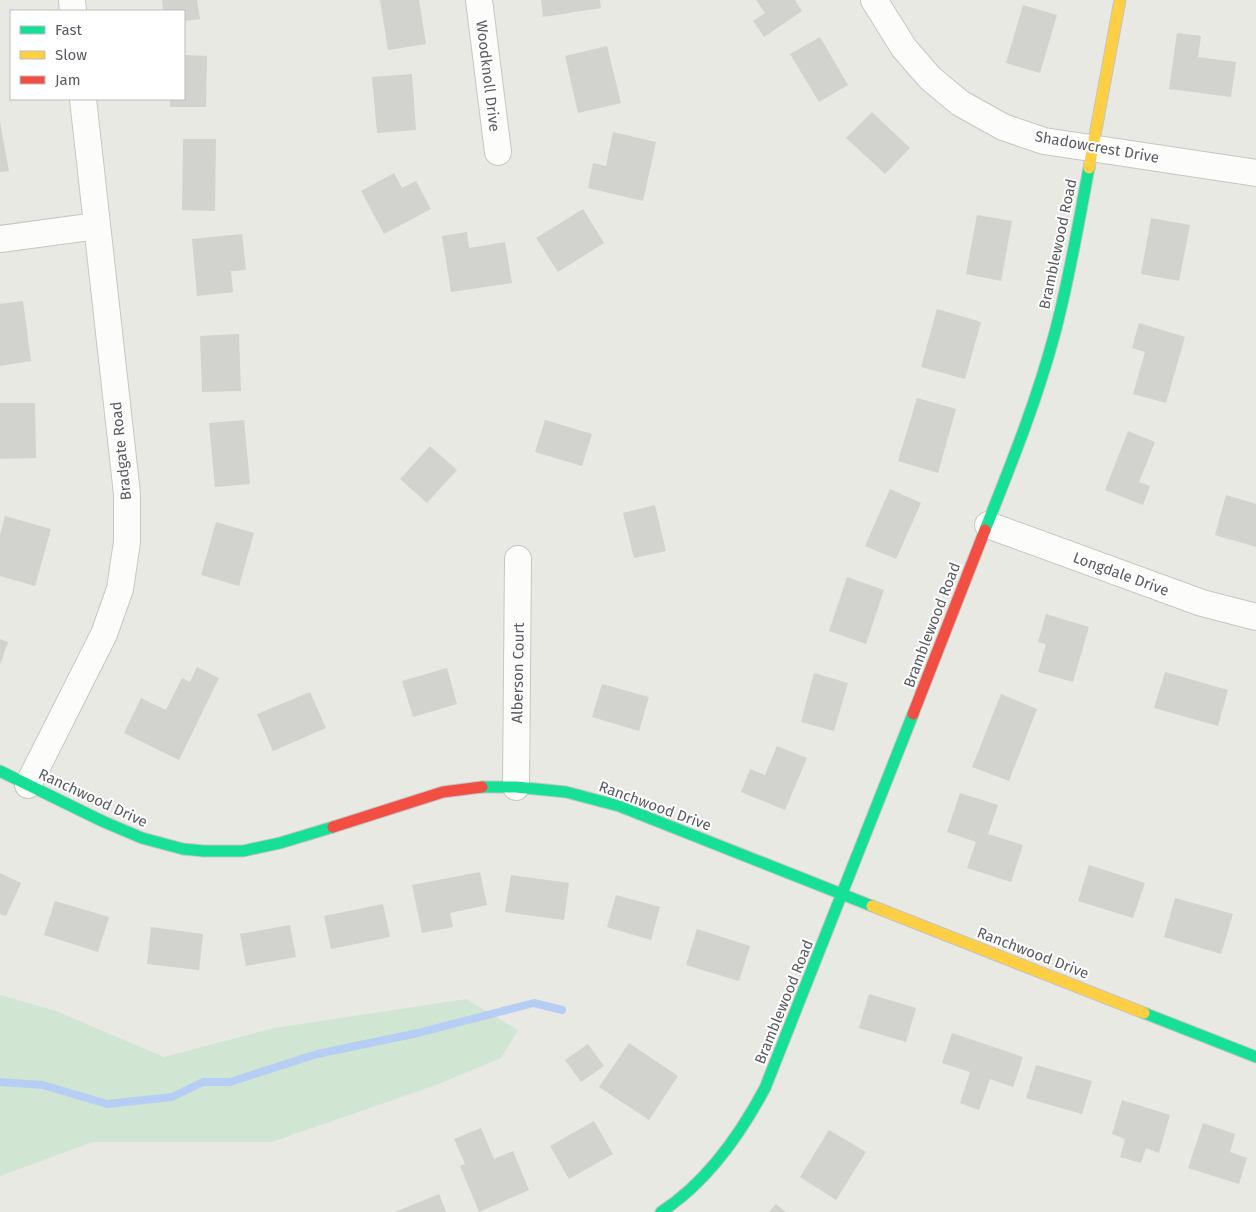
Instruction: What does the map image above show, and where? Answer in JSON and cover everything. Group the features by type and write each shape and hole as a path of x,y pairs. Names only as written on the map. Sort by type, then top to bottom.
{"street":[{"name":"Woodknoll Drive","path":"479,0 498,152"},
{"name":"Shadowcrest Drive","path":"874,0 904,48 930,78 960,104 1003,127 1044,141 1256,173"},
{"name":"Bramblewood Road","path":"661,1212 683,1195 718,1161 737,1137 762,1094 843,894 1024,432 1054,337 1072,259 1120,0"},
{"name":"Bradgate Road","path":"28,785 104,634 120,589 127,542 127,494 83,100"},
{"path":"0,239 97,226"},
{"name":"Longdale Drive","path":"988,525 1202,603 1256,618"},
{"name":"Alberson Court","path":"516,787 518,559"},
{"name":"Ranchwood Drive","path":"0,771 102,821 142,838 182,849 204,851 243,851 280,843 443,792 487,786 566,792 619,806 1256,1057"}],"green space":[{"path":"0,995 56,1011 164,1057 274,1028 466,999 518,1030 501,1058 436,1085 272,1142 93,1142 0,1176"}],"building":[{"path":"162,0 197,0 200,19 185,21 185,10 163,10"},
{"path":"380,0 419,0 426,44 388,50"},
{"path":"541,0 600,0 601,8 543,17"},
{"path":"756,0 795,0 802,11 764,37 753,21 765,13"},
{"path":"1023,5 1057,15 1040,73 1006,63"},
{"path":"1177,33 1201,36 1198,57 1236,62 1231,97 1169,89"},
{"path":"820,37 848,85 819,102 790,54"},
{"path":"607,46 621,103 578,113 565,56"},
{"path":"185,55 207,56 206,107 170,107 170,100 185,100"},
{"path":"412,74 416,130 377,133 372,77"},
{"path":"872,112 910,148 885,174 846,138"},
{"path":"0,122 9,171 0,172"},
{"path":"613,132 656,142 643,201 588,188 593,163 606,166"},
{"path":"183,139 216,139 215,211 182,210"},
{"path":"394,173 402,188 416,181 431,209 384,234 361,191"},
{"path":"583,209 604,243 558,272 536,238"},
{"path":"977,215 1012,221 1001,281 966,274"},
{"path":"1151,218 1190,225 1179,281 1141,274"},
{"path":"467,232 469,248 505,242 512,283 451,292 442,236"},
{"path":"242,234 246,270 231,271 233,292 197,296 192,239"},
{"path":"23,301 31,361 0,366 0,304"},
{"path":"937,309 981,322 965,379 921,367"},
{"path":"1139,323 1185,337 1166,403 1133,394 1145,352 1132,348"},
{"path":"239,334 241,391 202,392 200,336"},
{"path":"917,398 956,409 938,473 898,461"},
{"path":"0,403 35,403 36,458 0,459"},
{"path":"244,420 250,484 215,487 209,423"},
{"path":"545,420 592,434 582,466 535,452"},
{"path":"1128,431 1155,442 1139,482 1150,486 1143,505 1105,490"},
{"path":"430,446 457,470 427,503 400,479"},
{"path":"890,489 921,503 896,559 865,546"},
{"path":"1226,495 1256,504 1256,547 1215,535"},
{"path":"655,505 666,551 634,558 623,513"},
{"path":"5,516 51,529 35,586 0,576 0,535"},
{"path":"216,522 254,533 239,586 201,575"},
{"path":"847,577 884,590 866,644 829,631"},
{"path":"1046,614 1089,627 1073,682 1038,672 1046,644 1038,642"},
{"path":"0,639 8,642 0,665"},
{"path":"197,667 219,678 179,760 124,733 141,698 166,710 182,678 190,682"},
{"path":"447,668 457,704 413,717 402,681"},
{"path":"1165,672 1228,690 1218,726 1154,708"},
{"path":"814,673 848,683 834,731 801,722"},
{"path":"602,684 649,697 639,731 592,717"},
{"path":"310,692 326,728 273,751 257,714"},
{"path":"1001,694 1037,709 1009,781 972,767"},
{"path":"777,746 807,758 785,810 741,792 750,769 765,775"},
{"path":"960,793 998,805 988,834 1023,845 1011,882 967,868 976,842 947,832"},
{"path":"1089,865 1145,883 1133,918 1078,901"},
{"path":"480,872 487,905 450,913 453,927 422,933 412,885"},
{"path":"0,873 21,883 6,916 0,914"},
{"path":"511,875 569,883 564,920 505,912"},
{"path":"616,895 660,907 651,940 607,927"},
{"path":"1175,898 1233,914 1221,954 1164,937"},
{"path":"55,901 109,917 98,952 44,935"},
{"path":"383,904 390,937 331,949 324,916"},
{"path":"290,925 296,957 246,966 240,934"},
{"path":"151,927 203,934 199,970 147,964"},
{"path":"697,929 750,946 739,981 686,965"},
{"path":"869,994 916,1008 906,1042 859,1028"},
{"path":"952,1033 1023,1057 1013,1087 990,1079 979,1110 960,1103 970,1072 942,1063"},
{"path":"629,1043 678,1076 649,1120 599,1087"},
{"path":"588,1044 604,1066 581,1082 565,1060"},
{"path":"1036,1065 1092,1081 1082,1114 1026,1098"},
{"path":"1122,1100 1170,1115 1159,1153 1146,1148 1141,1163 1120,1157 1125,1139 1112,1134"},
{"path":"594,1121 613,1154 569,1179 550,1146"},
{"path":"1203,1123 1235,1134 1230,1152 1247,1158 1239,1184 1188,1168"},
{"path":"481,1128 494,1159 513,1151 529,1190 479,1212 460,1166 465,1164 454,1139"},
{"path":"829,1130 866,1152 836,1200 800,1177"},
{"path":"439,1194 446,1212 395,1212"},
{"path":"776,1204 786,1212 769,1212"}],"waterway":[{"path":"0,1082 43,1085 107,1104 172,1097 203,1082 230,1082 317,1054 418,1033 534,1003 562,1010"}],"traffic: fast":[{"path":"985,530 1022,434 1047,361 1064,295 1089,168"},
{"path":"661,1212 693,1187 720,1157 745,1123 765,1088 913,714"},
{"path":"0,771 102,821 142,838 183,849 243,851 280,843 333,827"},
{"path":"482,787 516,787 566,792 619,806 872,906"},
{"path":"1144,1013 1256,1057"}],"traffic: slow":[{"path":"1089,168 1120,0"},
{"path":"872,906 1144,1013"}],"traffic: jam":[{"path":"913,714 985,530"},
{"path":"333,827 443,792 482,787"}]}
